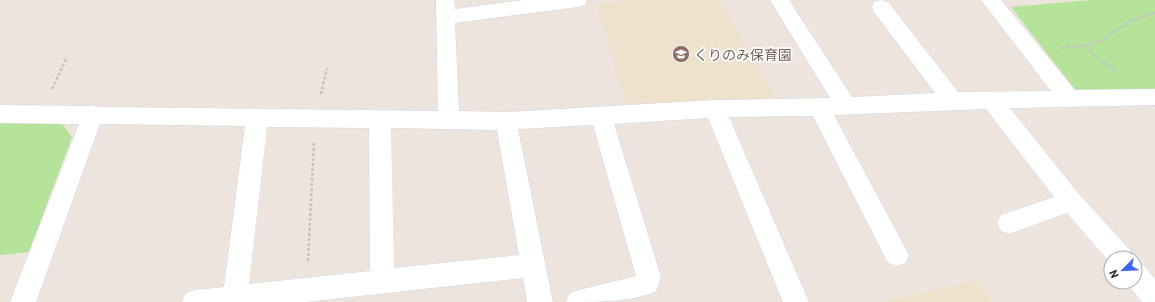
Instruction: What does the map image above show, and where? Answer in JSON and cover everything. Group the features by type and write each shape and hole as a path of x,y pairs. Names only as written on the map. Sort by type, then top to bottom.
{"street":[{"path":"449,121 445,9 578,0"},
{"path":"779,0 846,105"},
{"path":"990,0 1004,15 1069,98"},
{"path":"881,7 953,101"},
{"path":"0,114 93,114 316,120 506,121 715,109 819,107 953,101 1069,98 1146,101"},
{"path":"992,101 1071,201 1114,250"},
{"path":"819,107 898,255"},
{"path":"715,109 796,302"},
{"path":"24,302 93,114"},
{"path":"579,302 642,287 647,283 649,277 601,115"},
{"path":"235,298 257,119"},
{"path":"380,120 382,281"},
{"path":"506,121 540,302"},
{"path":"1009,223 1071,201"},
{"path":"195,302 532,264"},
{"path":"1143,284 1155,298"}],"path":[{"path":"1033,52 1087,45 1103,40 1130,21 1155,13"},
{"path":"1087,45 1094,56 1111,67 1146,101"},
{"path":"41,114 67,57"},
{"path":"307,290 316,120"}],"shaded area":[{"name":"くりのみ保育園","path":"631,0 720,0 778,102 627,109 597,5"},
{"path":"977,280 993,302 883,302"}],"green space":[{"path":"1091,0 1155,0 1155,90 1076,91 1011,7"},
{"path":"0,122 61,122 72,137 29,252 0,255"}],"place":[{"name":"くりのみ保育園","path":"681,54"}]}
